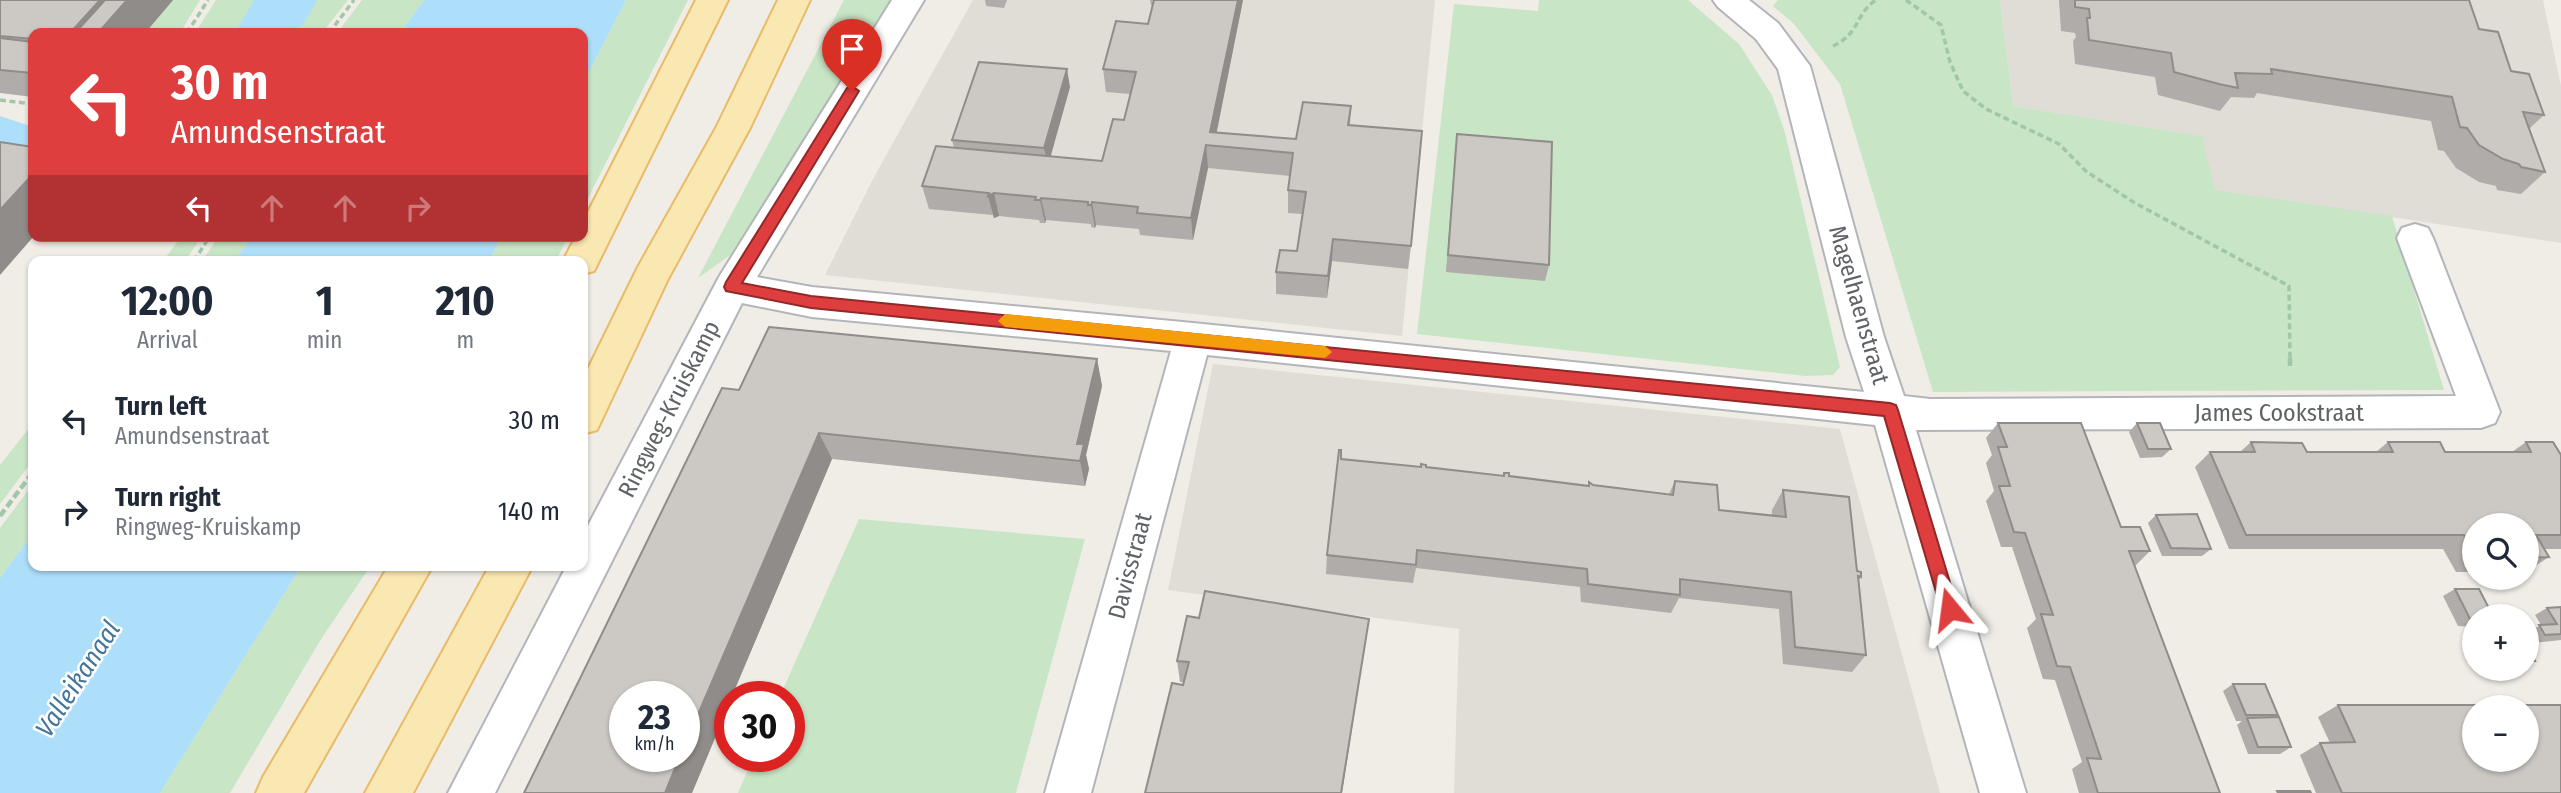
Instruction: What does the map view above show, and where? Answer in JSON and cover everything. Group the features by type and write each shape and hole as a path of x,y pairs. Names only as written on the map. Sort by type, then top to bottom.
{"main road":[{"path":"584,256 712,0"},
{"path":"588,408 651,277 733,128 794,0"},
{"path":"279,793 408,571"},
{"path":"388,793 509,571"}],"street":[{"name":"Ringweg-Kruiskamp","path":"588,566 732,287 908,0"},
{"name":"Magelhaenstraat","path":"1729,0 1767,31 1794,66 1865,337 1890,410 2003,793"},
{"name":"James Cookstraat","path":"732,287 811,302 1192,338 1930,415 2481,412 2415,238"},
{"name":"Davisstraat","path":"1068,793 1192,338"},
{"name":"Ringweg-Kruiskamp","path":"471,793 586,571"}],"path":[{"path":"190,28 208,0"},
{"path":"333,28 354,0"},
{"path":"1794,66 1848,39 1867,6 1876,0"},
{"path":"1906,0 1941,25 1950,62 1963,91 1986,109 2059,144 2087,172 2135,204 2289,286 2290,369 2303,414"},
{"path":"0,100 28,103"},
{"path":"0,516 28,479"}],"shaded area":[{"path":"973,0 1435,0 1402,336 825,275 874,177"},
{"path":"2000,0 2543,0 2561,86 2561,243 2214,190 2201,136 2013,106"},
{"path":"1213,364 1840,429 1940,793 1454,793 1459,629 1168,590"}],"green space":[{"path":"152,0 200,0 183,28 128,28"},
{"path":"216,0 348,0 326,28 198,28"},
{"path":"362,0 424,0 404,28 341,28"},
{"path":"626,0 688,0 588,198 588,73"},
{"path":"844,0 902,0 750,241 698,278"},
{"path":"1539,0 1688,0 1739,44 1772,95 1785,133 1840,367 1833,375 1805,376 1417,334 1454,4 1538,11"},
{"path":"1778,0 2000,0 2013,106 2202,136 2215,190 2392,216 2444,390 1933,392 1840,84 1794,24 1773,6"},
{"path":"177,242 198,242 188,256 167,256"},
{"path":"215,242 248,242 238,256 205,256"},
{"path":"499,242 565,242 558,256 492,256"},
{"path":"28,429 28,467 0,504 0,465"},
{"path":"28,491 28,540 0,578 0,528"},
{"path":"859,519 1085,539 1016,793 738,793 747,772 805,772 805,681 787,681"},
{"path":"298,571 367,571 321,639 230,793 160,793"}],"water":[{"path":"254,0 317,0 303,25 297,28 238,28"},
{"path":"424,0 626,0 588,73 588,28 404,28"},
{"path":"0,116 28,125 28,148 0,141"},
{"path":"248,242 499,242 492,256 238,256"},
{"name":"Valleikanaal","path":"28,540 28,571 298,571 160,793 0,793 0,578"}],"building":[{"path":"0,0 100,0 75,28 28,28 28,39 0,36"},
{"path":"105,0 127,0 102,28 80,28"},
{"path":"1154,0 1238,0 1210,132 1296,139 1303,102 1351,106 1348,125 1422,131 1411,246 1333,239 1328,276 1276,272 1280,250 1297,251 1306,192 1288,190 1293,153 1206,145 1191,218 1137,213 1138,207 1092,202 1088,205 1088,202 1041,198 1035,200 1036,197 994,193 988,196 989,193 922,186 936,146 1102,161 1113,119 1124,120 1136,72 1103,69 1116,21 1148,24"},
{"path":"2075,0 2469,0 2479,29 2498,32 2511,71 2529,74 2544,115 2523,112 2545,172 2521,167 2479,145 2467,128 2460,127 2452,97 2271,69 2272,74 2235,73 2238,88 2219,84 2174,72 2171,53 2089,40 2089,9 2075,7"},
{"path":"0,38 28,41 28,73 0,70"},
{"path":"979,62 1067,69 1044,148 952,140"},
{"path":"1457,134 1552,142 1549,265 1448,255"},
{"path":"0,142 28,146 28,179 0,210"},
{"path":"769,327 1097,359 1077,444 1084,444 1080,461 819,433 700,710 700,681 609,681 609,772 674,772 665,793 524,793 722,388 739,390"},
{"path":"1998,423 2081,423 2121,527 2140,527 2150,551 2129,551 2220,793 2098,793 2087,758 2101,759 2070,667 2057,666 2041,614 2053,615 2025,533 2014,532 1999,486 2010,486 1998,447 2007,447"},
{"path":"2137,423 2160,423 2171,449 2148,449"},
{"path":"2251,442 2302,443 2307,452 2393,452 2388,442 2440,442 2445,452 2531,452 2526,442 2553,442 2561,455 2561,535 2539,535 2539,513 2462,513 2462,535 2246,535 2210,452 2255,452"},
{"path":"1339,450 1341,459 1421,467 1421,464 1426,467 1504,476 1504,473 1509,473 1509,476 1589,486 1589,482 1593,485 1673,495 1675,481 1717,485 1719,510 1786,517 1783,490 1849,497 1857,571 1861,572 1861,577 1858,576 1866,655 1795,647 1791,592 1680,579 1680,595 1588,584 1587,569 1417,550 1416,565 1327,555"},
{"path":"2197,514 2211,549 2171,548 2156,515"},
{"path":"2539,540 2549,557 2539,557"},
{"path":"2455,589 2480,590 2487,604 2462,604"},
{"path":"1205,591 1369,619 1341,793 1145,793 1172,683 1183,685 1189,662 1177,661 1187,616 1199,618"},
{"path":"2561,607 2561,634 2545,635 2539,625 2557,624 2547,608"},
{"path":"2233,684 2265,684 2278,715 2246,715"},
{"path":"2338,705 2462,705 2462,772 2539,772 2539,705 2561,705 2561,793 2342,793 2320,743 2355,742"},
{"path":"2279,717 2291,747 2258,747 2247,718"},
{"path":"2277,791 2310,791 2311,793 2278,793"}],"slow traffic":[{"path":"1005,321 1325,352"}],"route":[{"path":"852,91 732,287 811,302 1192,338 1890,410 1950,609"}]}
